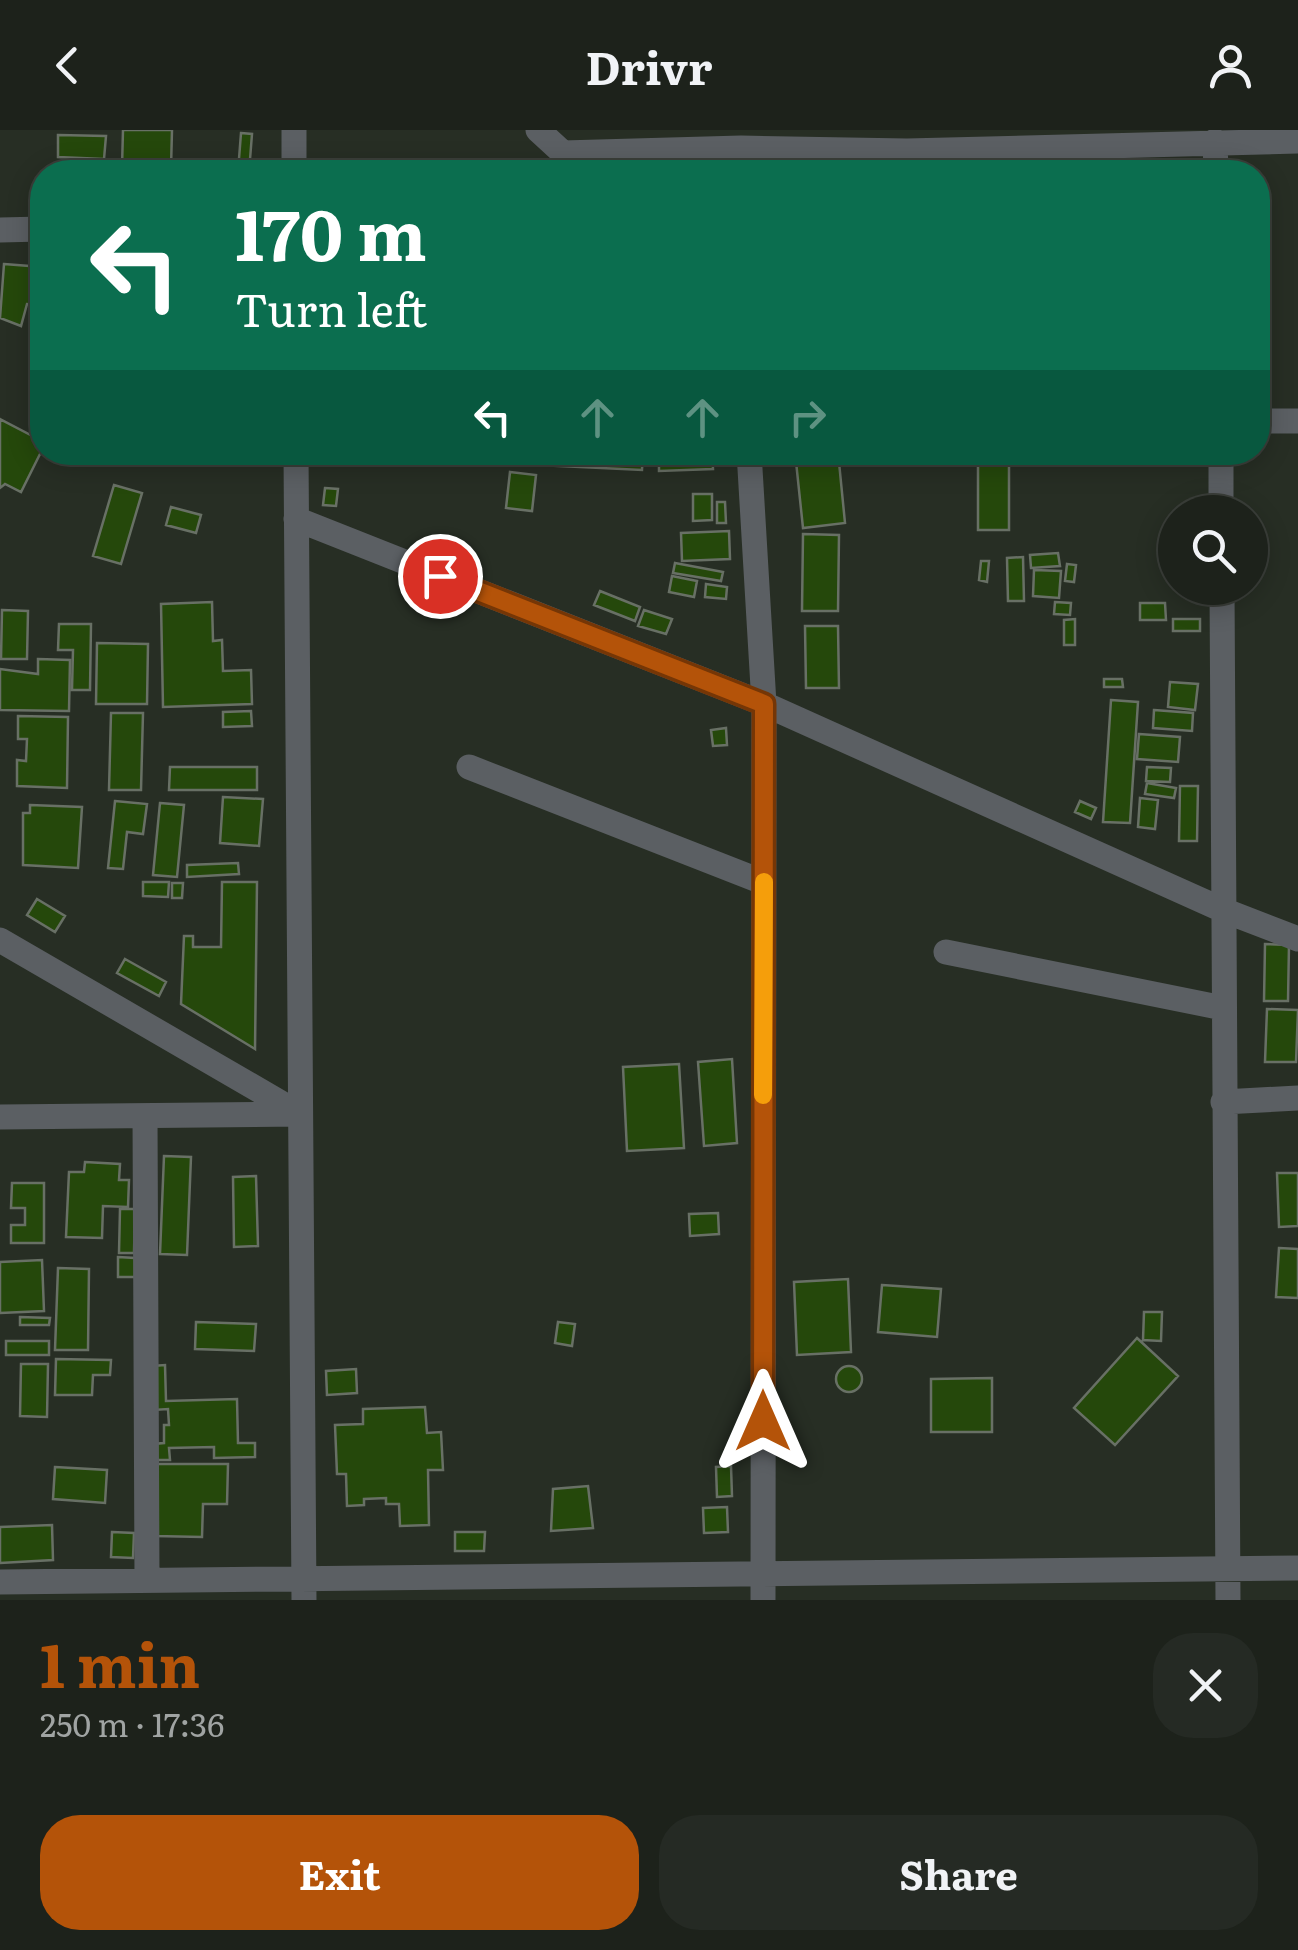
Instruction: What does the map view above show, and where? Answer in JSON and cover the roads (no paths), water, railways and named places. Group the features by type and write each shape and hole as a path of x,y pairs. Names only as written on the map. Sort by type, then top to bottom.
{"street":[{"path":"294,130 294,160"},
{"path":"538,130 563,153 742,160 908,140 1298,141"},
{"path":"1216,140 1216,160"},
{"path":"0,230 30,230"},
{"path":"1270,421 1298,420"},
{"path":"296,465 304,1590"},
{"path":"749,465 764,704 763,1587"},
{"path":"1221,465 1222,495"},
{"path":"296,518 764,704 1224,910 1298,939"},
{"path":"1222,605 1228,1600"},
{"path":"469,766 764,882"},
{"path":"0,940 300,1114"},
{"path":"946,952 1224,1008"},
{"path":"1223,1102 1298,1098"},
{"path":"0,1117 300,1114"},
{"path":"145,1116 146,1580"},
{"path":"0,1582 146,1580 304,1590 763,1587 1298,1568"}]}
